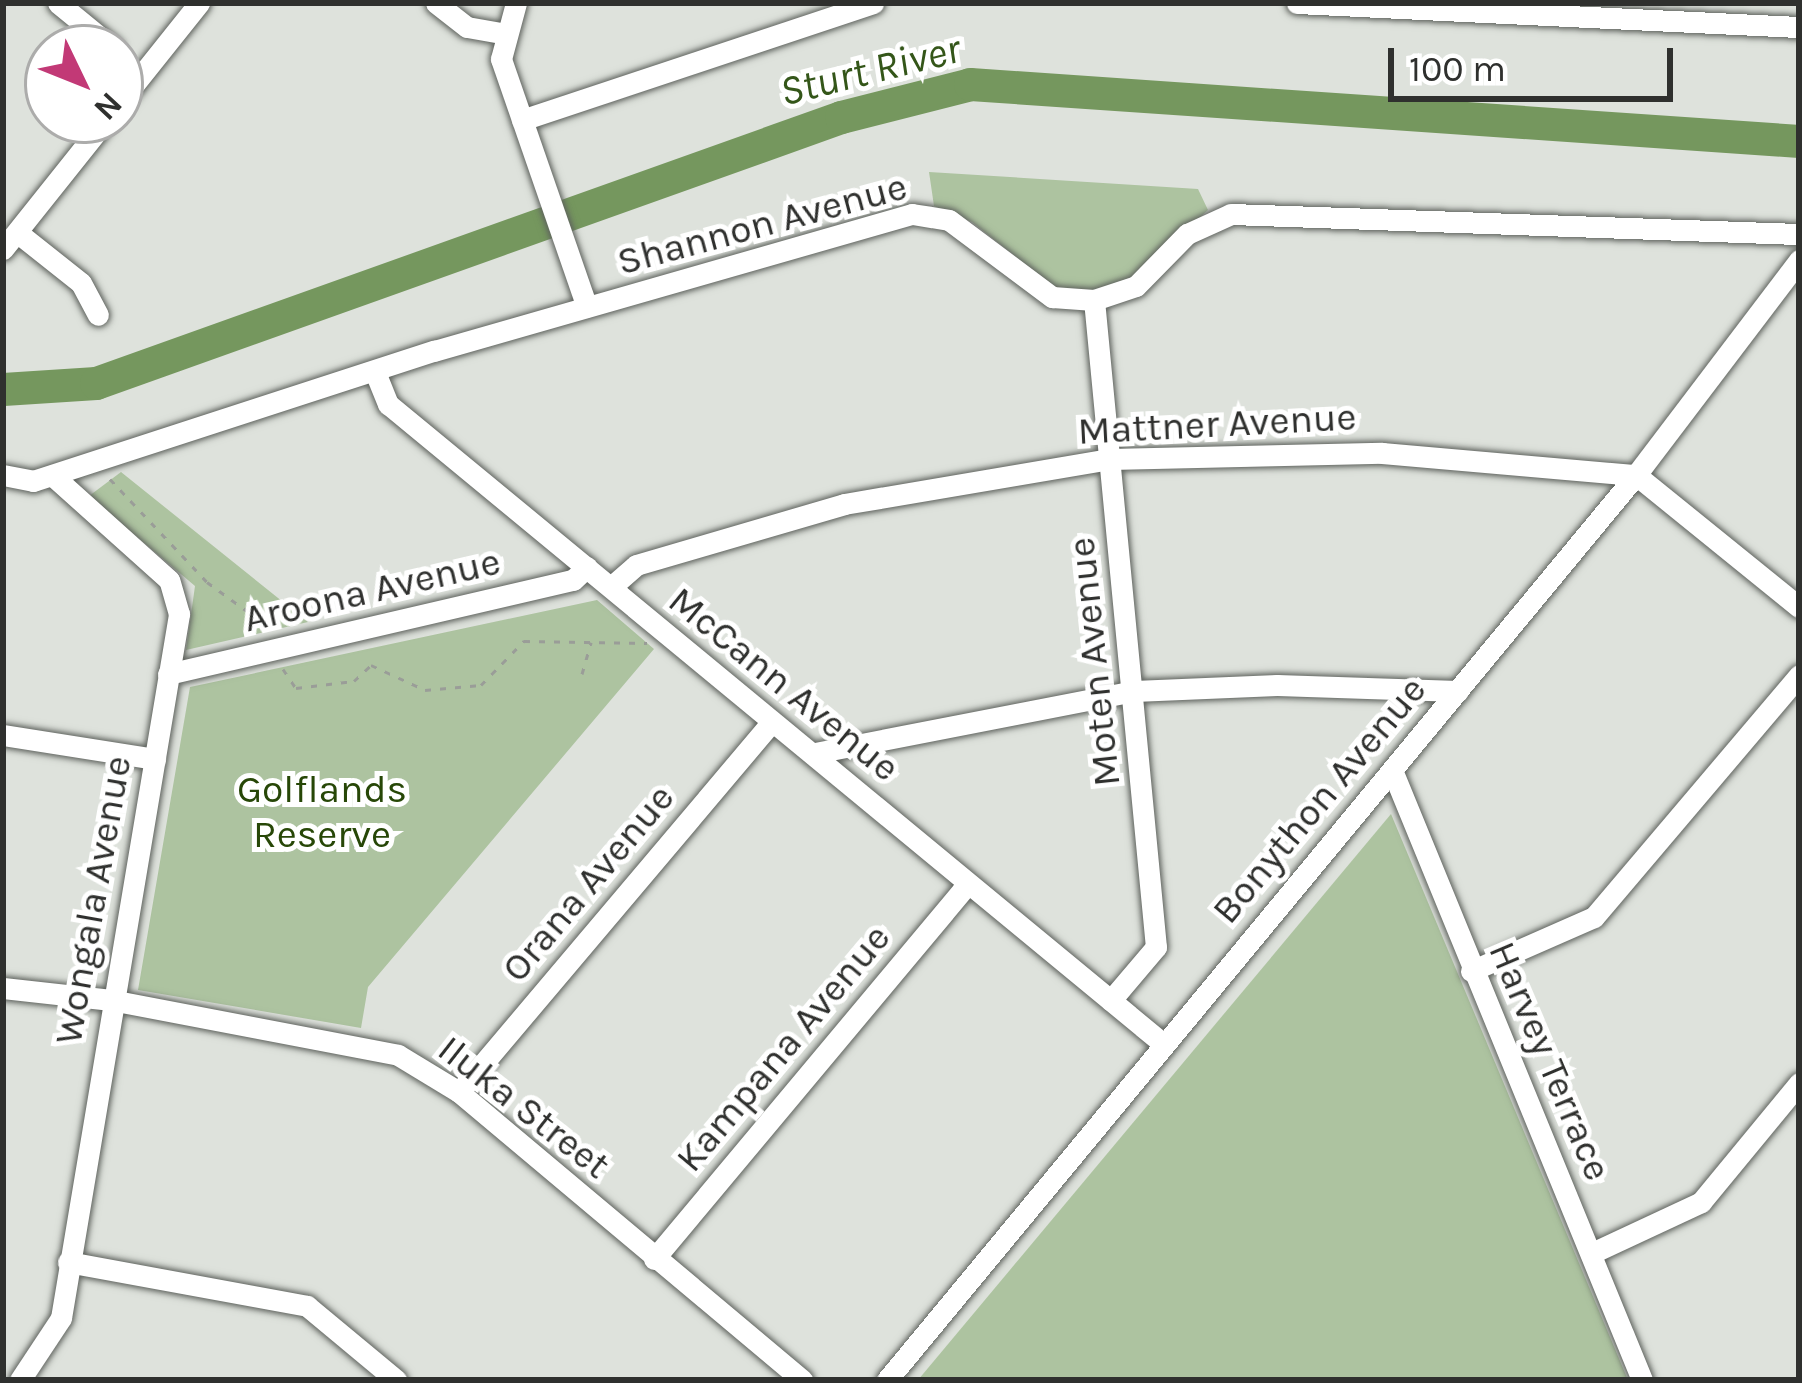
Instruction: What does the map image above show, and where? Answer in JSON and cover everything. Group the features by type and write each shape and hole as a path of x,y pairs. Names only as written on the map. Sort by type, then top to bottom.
{"street":[{"path":"58,3 84,24"},
{"path":"144,72 200,3"},
{"path":"436,3 467,27 502,32"},
{"path":"516,3 502,32 501,59 587,307"},
{"path":"522,120 872,3"},
{"path":"1297,3 1628,11 1799,27"},
{"path":"87,144 10,241 81,283 98,315"},
{"name":"Shannon Avenue","path":"3,475 52,475 375,371 912,214 949,220 1052,297 1094,300"},
{"path":"1094,300 1136,286 1187,234 1232,214 1799,234"},
{"name":"Bonython Avenue","path":"887,1380 1161,1042 1636,476 1799,260"},
{"name":"Moten Avenue","path":"1094,300 1156,947 1111,1000"},
{"name":"McCann Avenue","path":"375,371 388,404 1161,1042"},
{"name":"Mattner Avenue","path":"610,587 636,566 844,504 1110,459 1382,453 1636,476"},
{"name":"Wongala Avenue","path":"20,1380 54,1336 155,760 178,594 52,475"},
{"path":"1636,476 1799,607"},
{"name":"Aroona Avenue","path":"168,674 573,580 587,568"},
{"path":"1471,971 1594,917 1799,675"},
{"path":"815,753 1134,691 1277,685 1458,691"},
{"name":"Orana Avenue","path":"459,1093 772,721"},
{"path":"3,735 155,760"},
{"name":"Harvey Terrace","path":"1393,770 1471,971 1594,1252 1642,1380"},
{"name":"Kampana Avenue","path":"653,1259 968,884"},
{"name":"Iluka Street","path":"3,988 111,1000 398,1055 459,1093 802,1380"},
{"path":"1594,1252 1701,1202 1799,1083"},
{"path":"68,1262 307,1306 396,1380"}],"path":[{"path":"110,479 215,590 272,628"},
{"path":"582,674 591,639"},
{"path":"281,663 296,688 354,681 371,665 425,690 481,685 524,641 649,642"}],"green space":[{"path":"929,172 1198,189 1208,210 1133,277 1093,291 1054,287 972,222 934,206"},
{"path":"121,472 308,622 186,650 195,586 89,496"},
{"name":"Golflands Reserve","path":"597,600 654,649 368,987 361,1028 138,990 190,687"},
{"path":"1391,814 1628,1380 918,1380"}],"waterway":[{"name":"Sturt River","path":"3,389 96,383 841,117 970,84 1799,141"}]}
